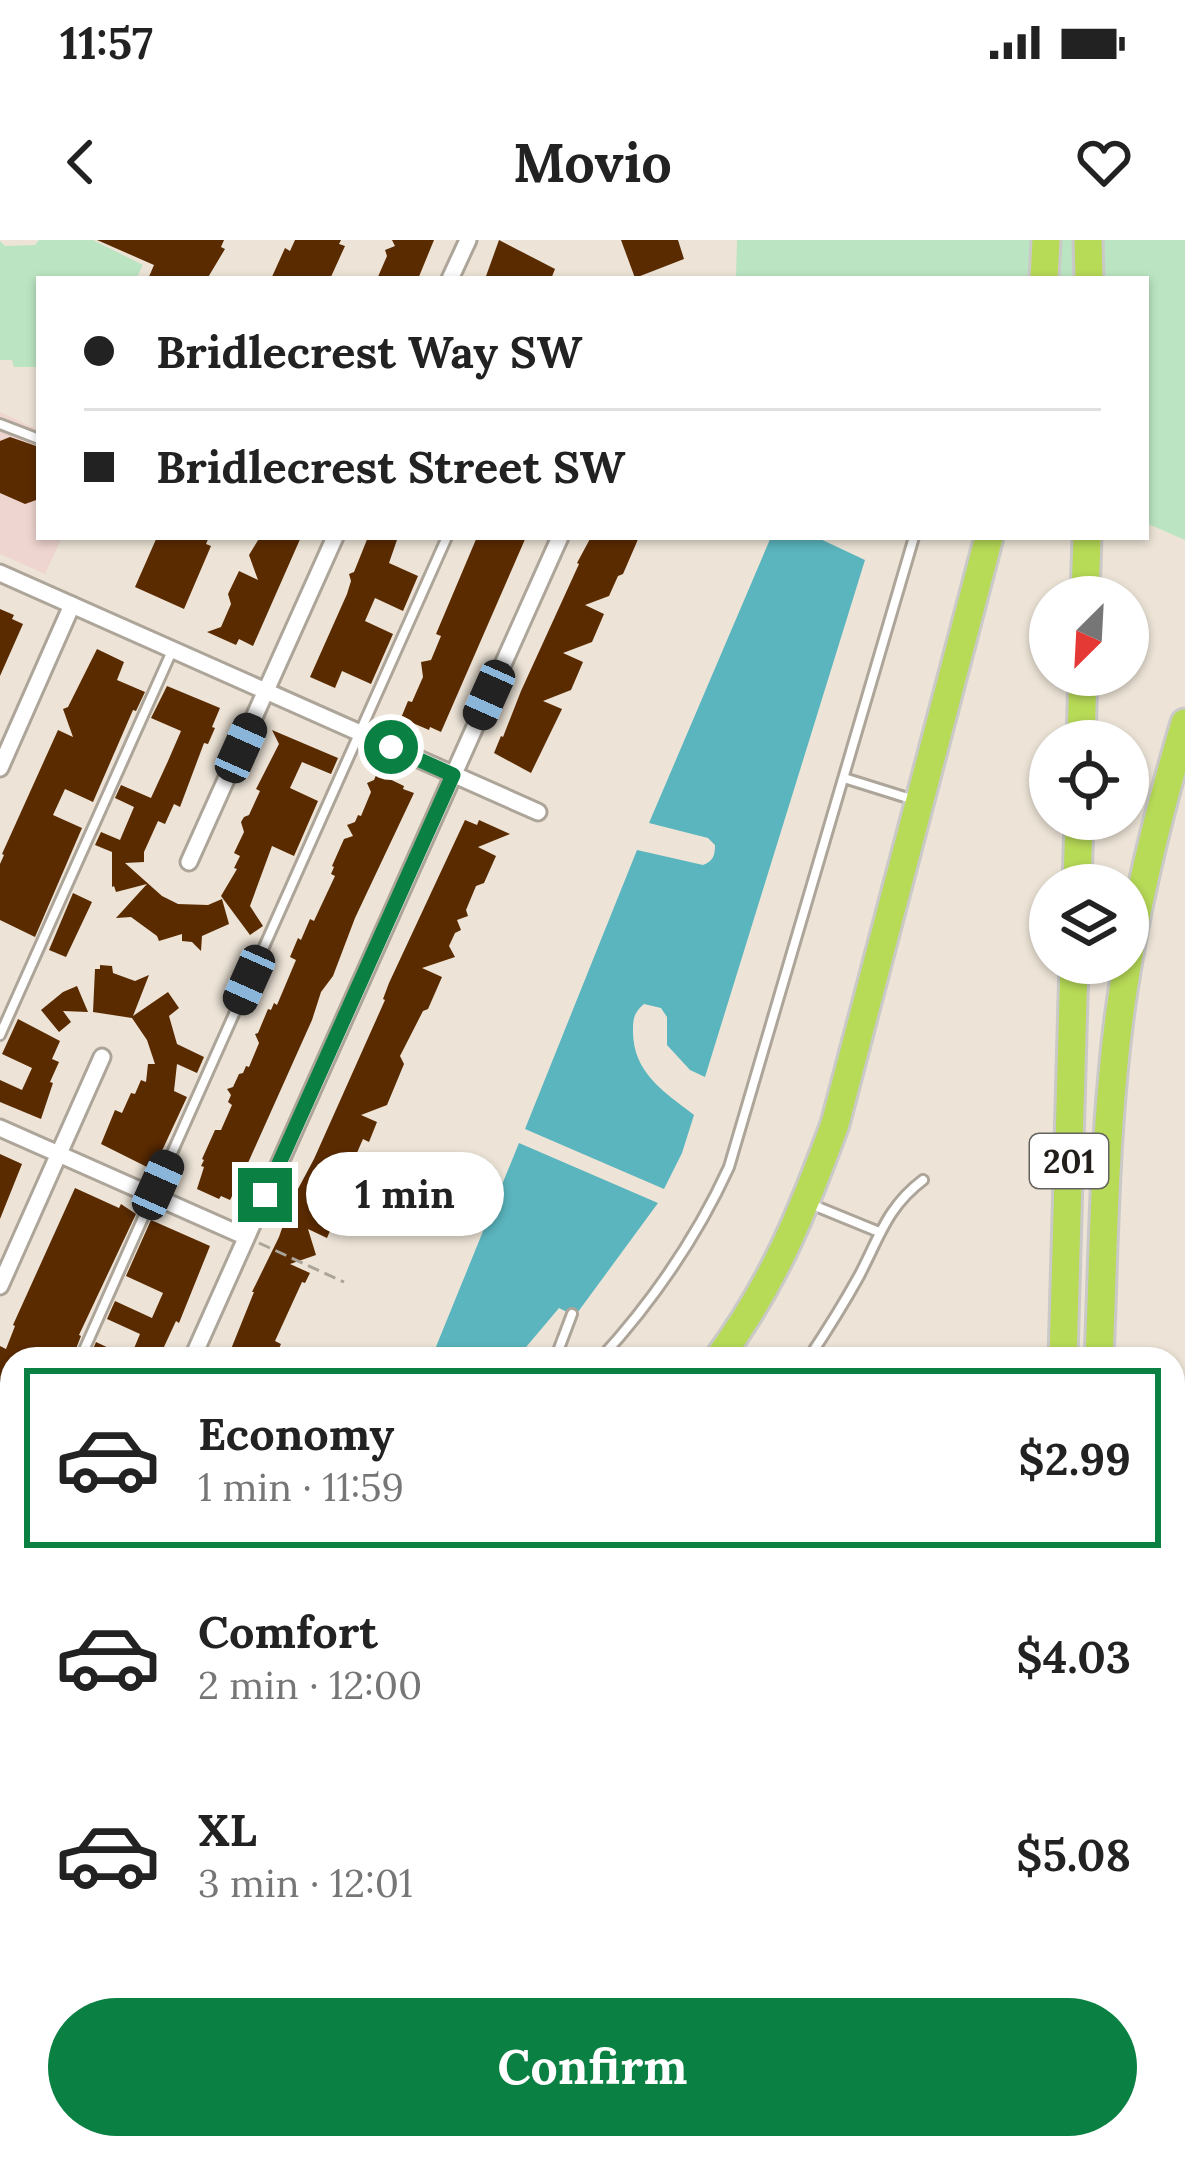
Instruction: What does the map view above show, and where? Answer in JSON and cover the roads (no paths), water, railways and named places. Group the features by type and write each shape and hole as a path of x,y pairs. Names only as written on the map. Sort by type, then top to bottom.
{"highway":[{"path":"1044,276 1046,240"},
{"path":"1088,240 1089,276"},
{"path":"726,1347 776,1271 836,1124 988,540"},
{"path":"1086,576 1087,540"},
{"path":"1100,1347 1113,1074 1121,1010 1152,844 1185,723"},
{"name":"201","path":"1064,1347 1073,984"}],"street":[{"path":"451,276 468,240"},
{"path":"190,862 334,540"},
{"path":"197,1347 559,540"},
{"path":"0,573 538,812"},
{"path":"0,768 72,605"},
{"path":"0,1286 102,1057"},
{"path":"0,1128 246,1237"}],"lane":[{"path":"0,424 36,439"},
{"path":"85,1347 446,540"},
{"path":"611,1347 671,1273 729,1167 913,540"},
{"path":"0,1035 172,650"},
{"path":"844,778 920,801"},
{"path":"816,1347 889,1214 923,1180"},
{"path":"807,1202 880,1232"},
{"path":"560,1347 572,1314"}],"water":[{"path":"770,540 822,540 865,560 705,1077 690,1070 667,1045 667,1017 661,1008 644,1004 634,1018 634,1044 644,1069 694,1115 664,1189 525,1129 637,850 703,865 714,855 715,845 708,838 649,823"},
{"path":"519,1143 658,1203 575,1316 559,1308 526,1347 436,1347"}]}
